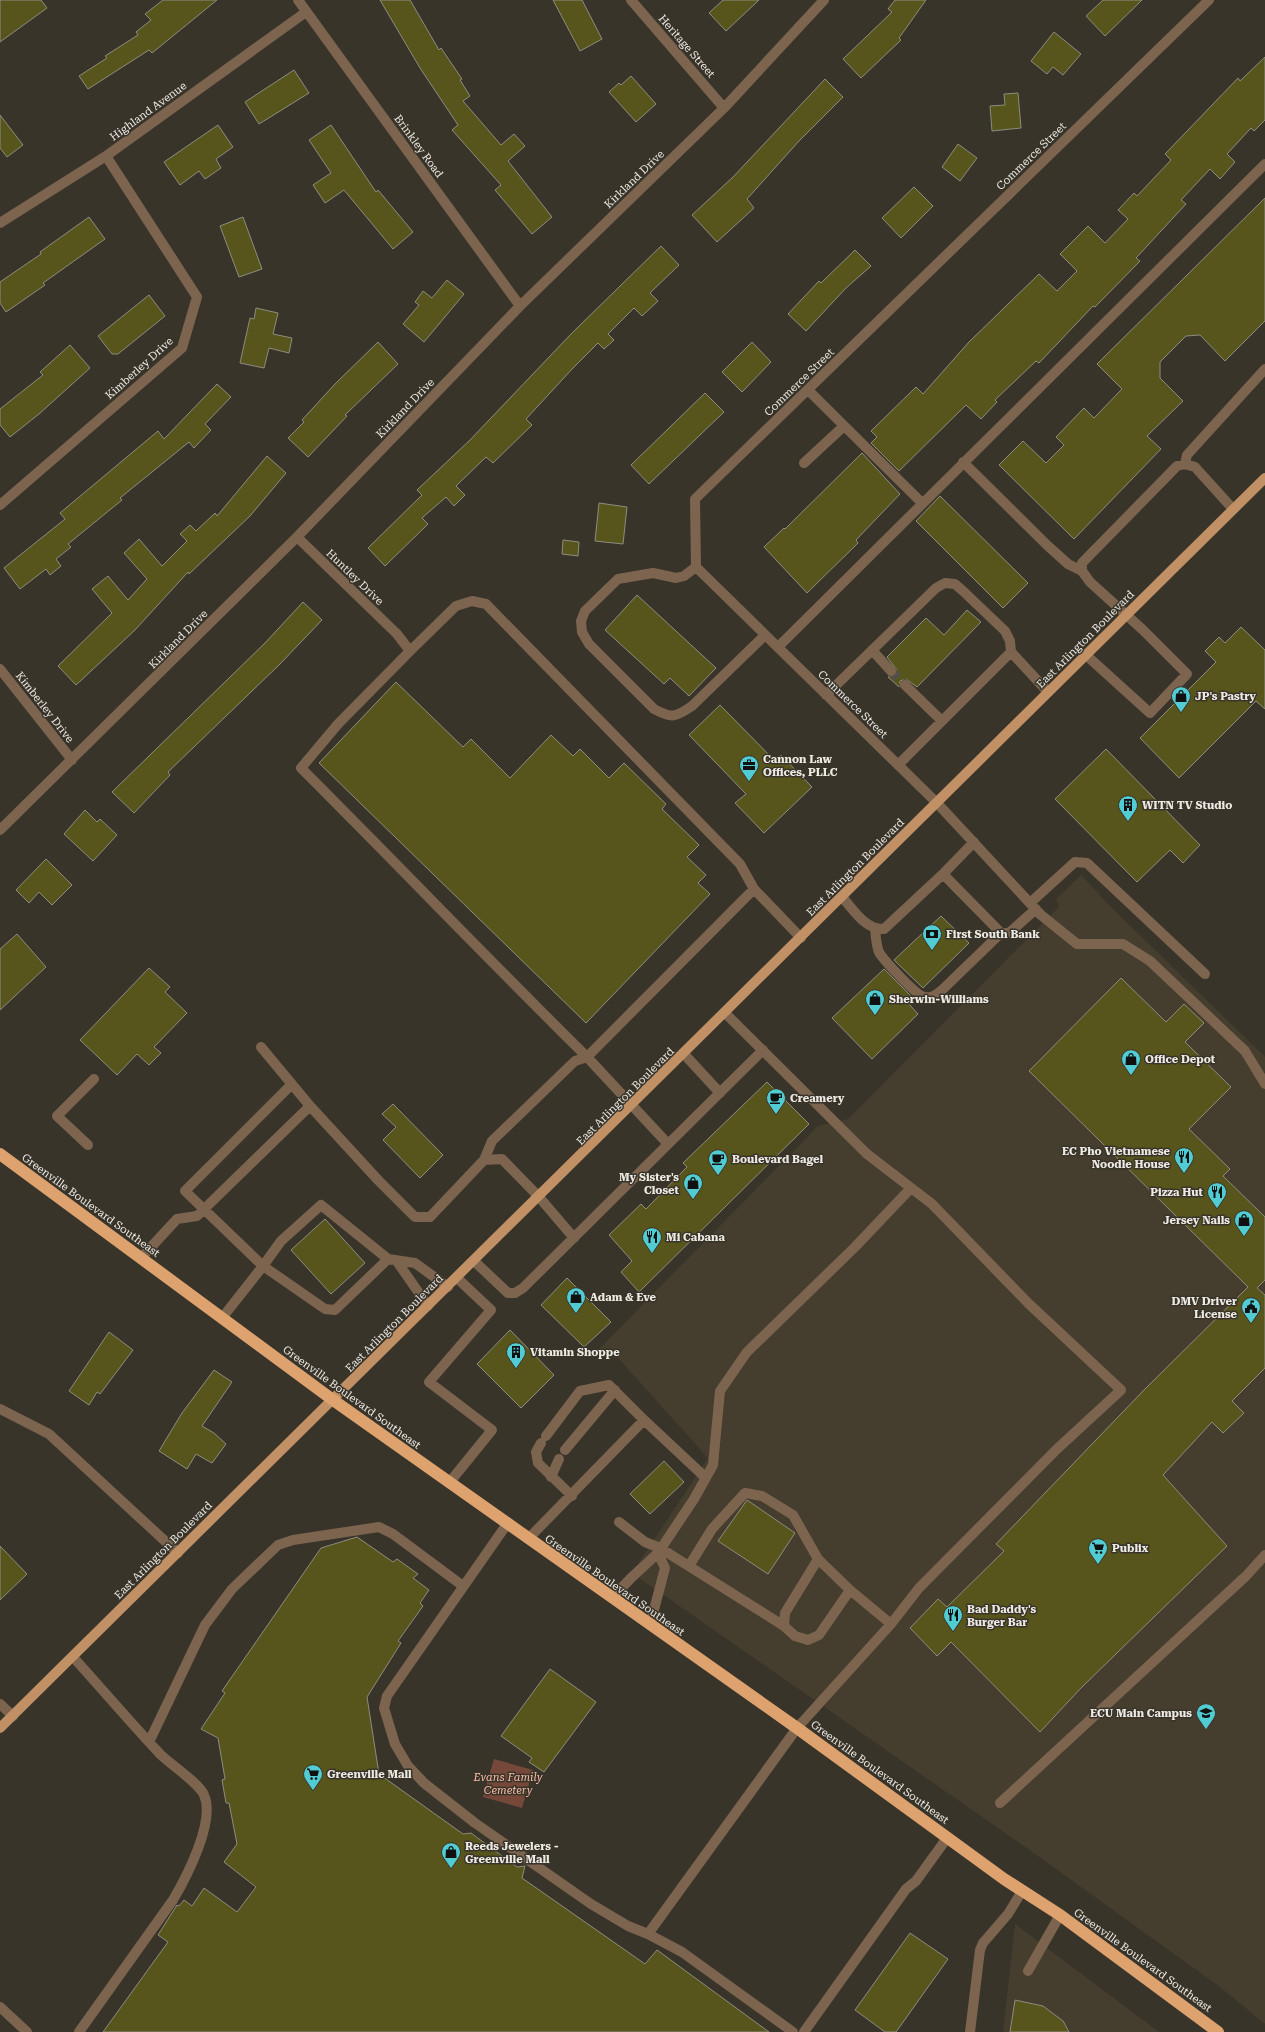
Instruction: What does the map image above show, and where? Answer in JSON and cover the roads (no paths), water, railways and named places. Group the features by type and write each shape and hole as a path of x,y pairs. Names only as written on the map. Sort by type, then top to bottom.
{"highway":[{"name":"Greenville Boulevard Southeast","path":"0,1154 333,1400 797,1728 947,1838 1022,1891 1060,1915 1218,2032"}],"main road":[{"name":"East Arlington Boulevard","path":"0,1728 633,1105 1265,478"}],"street":[{"name":"Brinkley Road","path":"298,0 520,306"},
{"name":"Heritage Street","path":"631,0 724,108"},
{"name":"Kirkland Drive","path":"0,830 297,538 520,306 724,108 824,0"},
{"name":"Commerce Street","path":"1209,0 695,499 696,566 937,803 1033,906 1077,944 1123,944 1150,961 1245,1051 1265,1084"},
{"name":"Highland Avenue","path":"0,223 106,156 306,12"},
{"name":"Kimberley Drive","path":"0,505 182,348 197,297 106,156"},
{"path":"778,647 1265,164"},
{"path":"1185,464 1187,455 1265,369"},
{"path":"808,390 922,503"},
{"path":"804,463 844,426"},
{"path":"963,462 1048,546 1068,564 1082,571 1090,582 1127,615 1187,674 1150,714 1086,655"},
{"path":"1082,571 1082,563 1177,466 1185,464 1195,467 1233,510"},
{"name":"Huntley Drive","path":"297,538 397,634 410,651"},
{"path":"696,566 684,576 676,578 653,573 618,579 585,611 580,621 582,632 589,644 654,709 667,717 679,715 692,706 765,635"},
{"path":"826,695 936,588 945,583 955,584 1005,631 1010,641 1011,652 1048,692"},
{"path":"668,1144 587,1057 452,923 421,889 301,768 338,724 456,606 472,601 486,604 740,864 754,889 801,938"},
{"path":"872,650 891,672"},
{"path":"898,765 1011,652"},
{"name":"Kimberley Drive","path":"0,669 72,760"},
{"path":"905,685 942,721"},
{"path":"842,897 867,925 875,929 884,929 943,874 974,842"},
{"path":"875,929 876,942 880,953 915,991 925,997 933,997 1001,933 1009,933 1075,862 1087,863 1205,974"},
{"path":"943,874 1001,933"},
{"path":"261,1047 310,1106 378,1180 415,1217 430,1217 484,1160 492,1141 575,1061 587,1057 754,889"},
{"path":"648,1934 797,1728 891,1624 925,1582 1057,1449 1121,1390 994,1270 932,1204 867,1154 725,1013"},
{"path":"474,1261 508,1293 515,1293 522,1288 763,1050"},
{"path":"684,1054 720,1093"},
{"path":"88,1145 57,1116 94,1079"},
{"path":"292,1084 185,1192 263,1266 325,1309 335,1310 392,1260 415,1263 448,1287"},
{"path":"141,1258 177,1219 197,1216 310,1106"},
{"path":"484,1160 502,1159 539,1197 574,1238"},
{"path":"612,1598 659,1551 694,1499 706,1478 713,1465 720,1391 747,1352 855,1247 911,1188"},
{"path":"222,1318 281,1241 321,1205 392,1260 428,1306"},
{"path":"449,1483 492,1430 429,1382 491,1310 457,1278"},
{"path":"572,1496 538,1463 536,1452 580,1391 609,1385 706,1478"},
{"path":"565,1450 615,1390"},
{"path":"0,1409 49,1434 178,1553"},
{"path":"528,1539 572,1496 644,1420"},
{"path":"551,1477 559,1459"},
{"path":"689,1566 712,1529 744,1493 762,1496 792,1515 818,1559 850,1590 891,1624"},
{"path":"619,1522 645,1542 689,1566 784,1626 795,1636 808,1640 819,1635 850,1590"},
{"path":"507,1524 384,1703 394,1744 408,1766 424,1783 475,1823 591,1904 628,1926 648,1934 682,1952 793,2032"},
{"path":"149,1742 205,1625 232,1589 278,1546 293,1540 379,1526 393,1534 463,1586"},
{"path":"650,1625 665,1568 659,1551"},
{"path":"1000,1803 1246,1576 1265,1555"},
{"path":"784,1626 785,1613 818,1559"},
{"path":"73,1657 149,1742 204,1796 207,1815 205,1829 182,1885 171,1903 79,2032"},
{"path":"0,1704 12,1716"},
{"path":"804,2032 906,1889 916,1881 947,1838"},
{"path":"970,2032 980,1950 983,1943 1008,1914 1022,1891"},
{"path":"1028,1971 1060,1915"},
{"path":"0,2007 27,2032"}],"tunnel":[{"path":"891,671 905,685"}],"place":[{"name":"JP's Pastry","path":"1181,713"},
{"name":"Cannon Law Offices, PLLC","path":"749,782"},
{"name":"WITN TV Studio","path":"1128,822"},
{"name":"First South Bank","path":"932,951"},
{"name":"Sherwin-Williams","path":"875,1016"},
{"name":"Office Depot","path":"1131,1076"},
{"name":"Creamery","path":"776,1115"},
{"name":"EC Pho Vietnamese Noodle House","path":"1184,1174"},
{"name":"Boulevard Bagel","path":"718,1176"},
{"name":"My Sister's Closet","path":"693,1200"},
{"name":"Pizza Hut","path":"1217,1209"},
{"name":"Jersey Nails","path":"1244,1237"},
{"name":"Mi Cabana","path":"652,1254"},
{"name":"Adam & Eve","path":"576,1314"},
{"name":"DMV Driver License","path":"1251,1324"},
{"name":"Vitamin Shoppe","path":"516,1369"},
{"name":"Publix","path":"1098,1565"},
{"name":"Bad Daddy's Burger Bar","path":"953,1632"},
{"name":"ECU Main Campus","path":"1206,1730"},
{"name":"Greenville Mall","path":"313,1791"},
{"name":"Reeds Jewelers - Greenville Mall","path":"451,1869"}],"park label":[{"name":"Evans Family Cemetery","path":"508,1783"}]}
